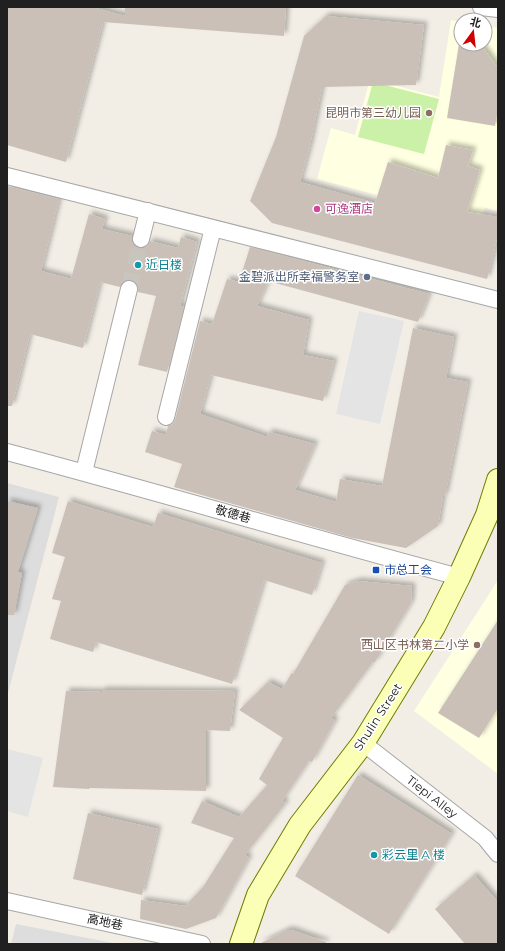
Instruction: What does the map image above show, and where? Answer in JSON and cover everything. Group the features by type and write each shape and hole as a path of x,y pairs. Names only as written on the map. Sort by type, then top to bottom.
{"street":[{"path":"481,7 498,9"},
{"path":"7,176 498,300"},
{"path":"141,239 148,211"},
{"path":"166,417 213,228"},
{"path":"84,472 129,289"},
{"name":"敬德巷","path":"7,452 84,472 355,549 459,576"},
{"name":"Shulin Street","path":"241,944 258,895 300,825 363,743 434,627 487,515 498,480"},
{"name":"Tiepi Alley","path":"363,743 485,838 498,854"},
{"name":"高地巷","path":"7,901 202,944"}],"shaded area":[{"name":"昆明市第三幼儿园","path":"451,20 453,20 453,52 493,52 493,27 498,28 498,211 485,208 479,222 317,179 331,128 355,135 370,79 439,97"},
{"path":"359,311 404,321 380,424 336,414"},
{"path":"7,483 59,497 7,697"},
{"name":"西山区书林第二小学","path":"498,580 498,774 414,711"},
{"path":"7,749 43,758 28,817 7,811"},
{"path":"16,924 118,944 11,944"}],"green space":[{"path":"373,82 439,99 424,154 358,137"}],"building":[{"path":"7,7 92,7 125,16 125,7 286,7 284,36 103,22 66,162 7,145"},
{"path":"326,16 424,25 416,85 322,87 310,145 300,182 375,203 388,162 438,178 446,145 473,150 468,166 480,170 467,212 498,217 498,235 487,279 272,223 250,201 276,137 304,36"},
{"path":"458,52 486,52 498,68 498,109 495,126 447,118"},
{"path":"7,186 59,199 41,271 71,279 89,214 105,219 102,229 132,236 134,246 138,248 144,248 150,241 178,248 181,237 197,242 180,306 184,307 167,372 138,365 156,296 138,292 138,286 132,280 126,280 120,287 100,282 83,348 30,334 12,406 7,406"},
{"path":"250,247 429,294 418,322 268,281 257,306 309,320 303,355 334,361 323,401 211,375 200,414 267,437 269,432 315,444 295,490 336,502 340,479 382,486 413,328 454,337 446,378 468,382 445,496 443,496 438,526 406,548 352,538 174,487 182,464 145,452 152,431 166,435 168,426 173,424 200,321 212,324 227,279 239,282"},
{"path":"7,501 38,508 18,572 22,573 14,615 7,615"},
{"path":"68,501 153,527 158,513 322,563 312,595 264,580 232,684 96,642 93,652 50,639 61,601 52,599 65,557 52,553"},
{"path":"358,581 412,586 411,603 375,662 373,662 331,718 335,721 312,762 309,761 282,801 286,803 245,855 249,858 216,918 186,929 140,919 141,900 185,906 203,887 234,838 191,823 202,801 239,817 267,785 259,779 283,738 239,710 268,682 282,689 291,674 293,674 345,585"},
{"path":"498,620 498,708 479,738 438,713"},
{"path":"102,690 235,691 230,731 206,730 206,791 53,787 66,691 102,692"},
{"name":"彩云里 A 楼","path":"358,775 452,834 389,934 295,876"},
{"path":"88,813 158,829 142,895 73,879"},
{"path":"474,875 498,902 498,944 465,944 435,909"},
{"path":"287,930 292,930 326,942 326,944 259,944"}],"tunnel":[{"path":"129,289 141,239"}],"place":[{"name":"昆明市第三幼儿园","path":"429,113"},
{"name":"可逸酒店","path":"317,209"},
{"name":"近日楼","path":"138,265"},
{"name":"金碧派出所幸福警务室","path":"367,277"},
{"name":"市总工会","path":"376,570"},
{"name":"西山区书林第二小学","path":"477,645"},
{"name":"彩云里 A 楼","path":"374,855"}]}
